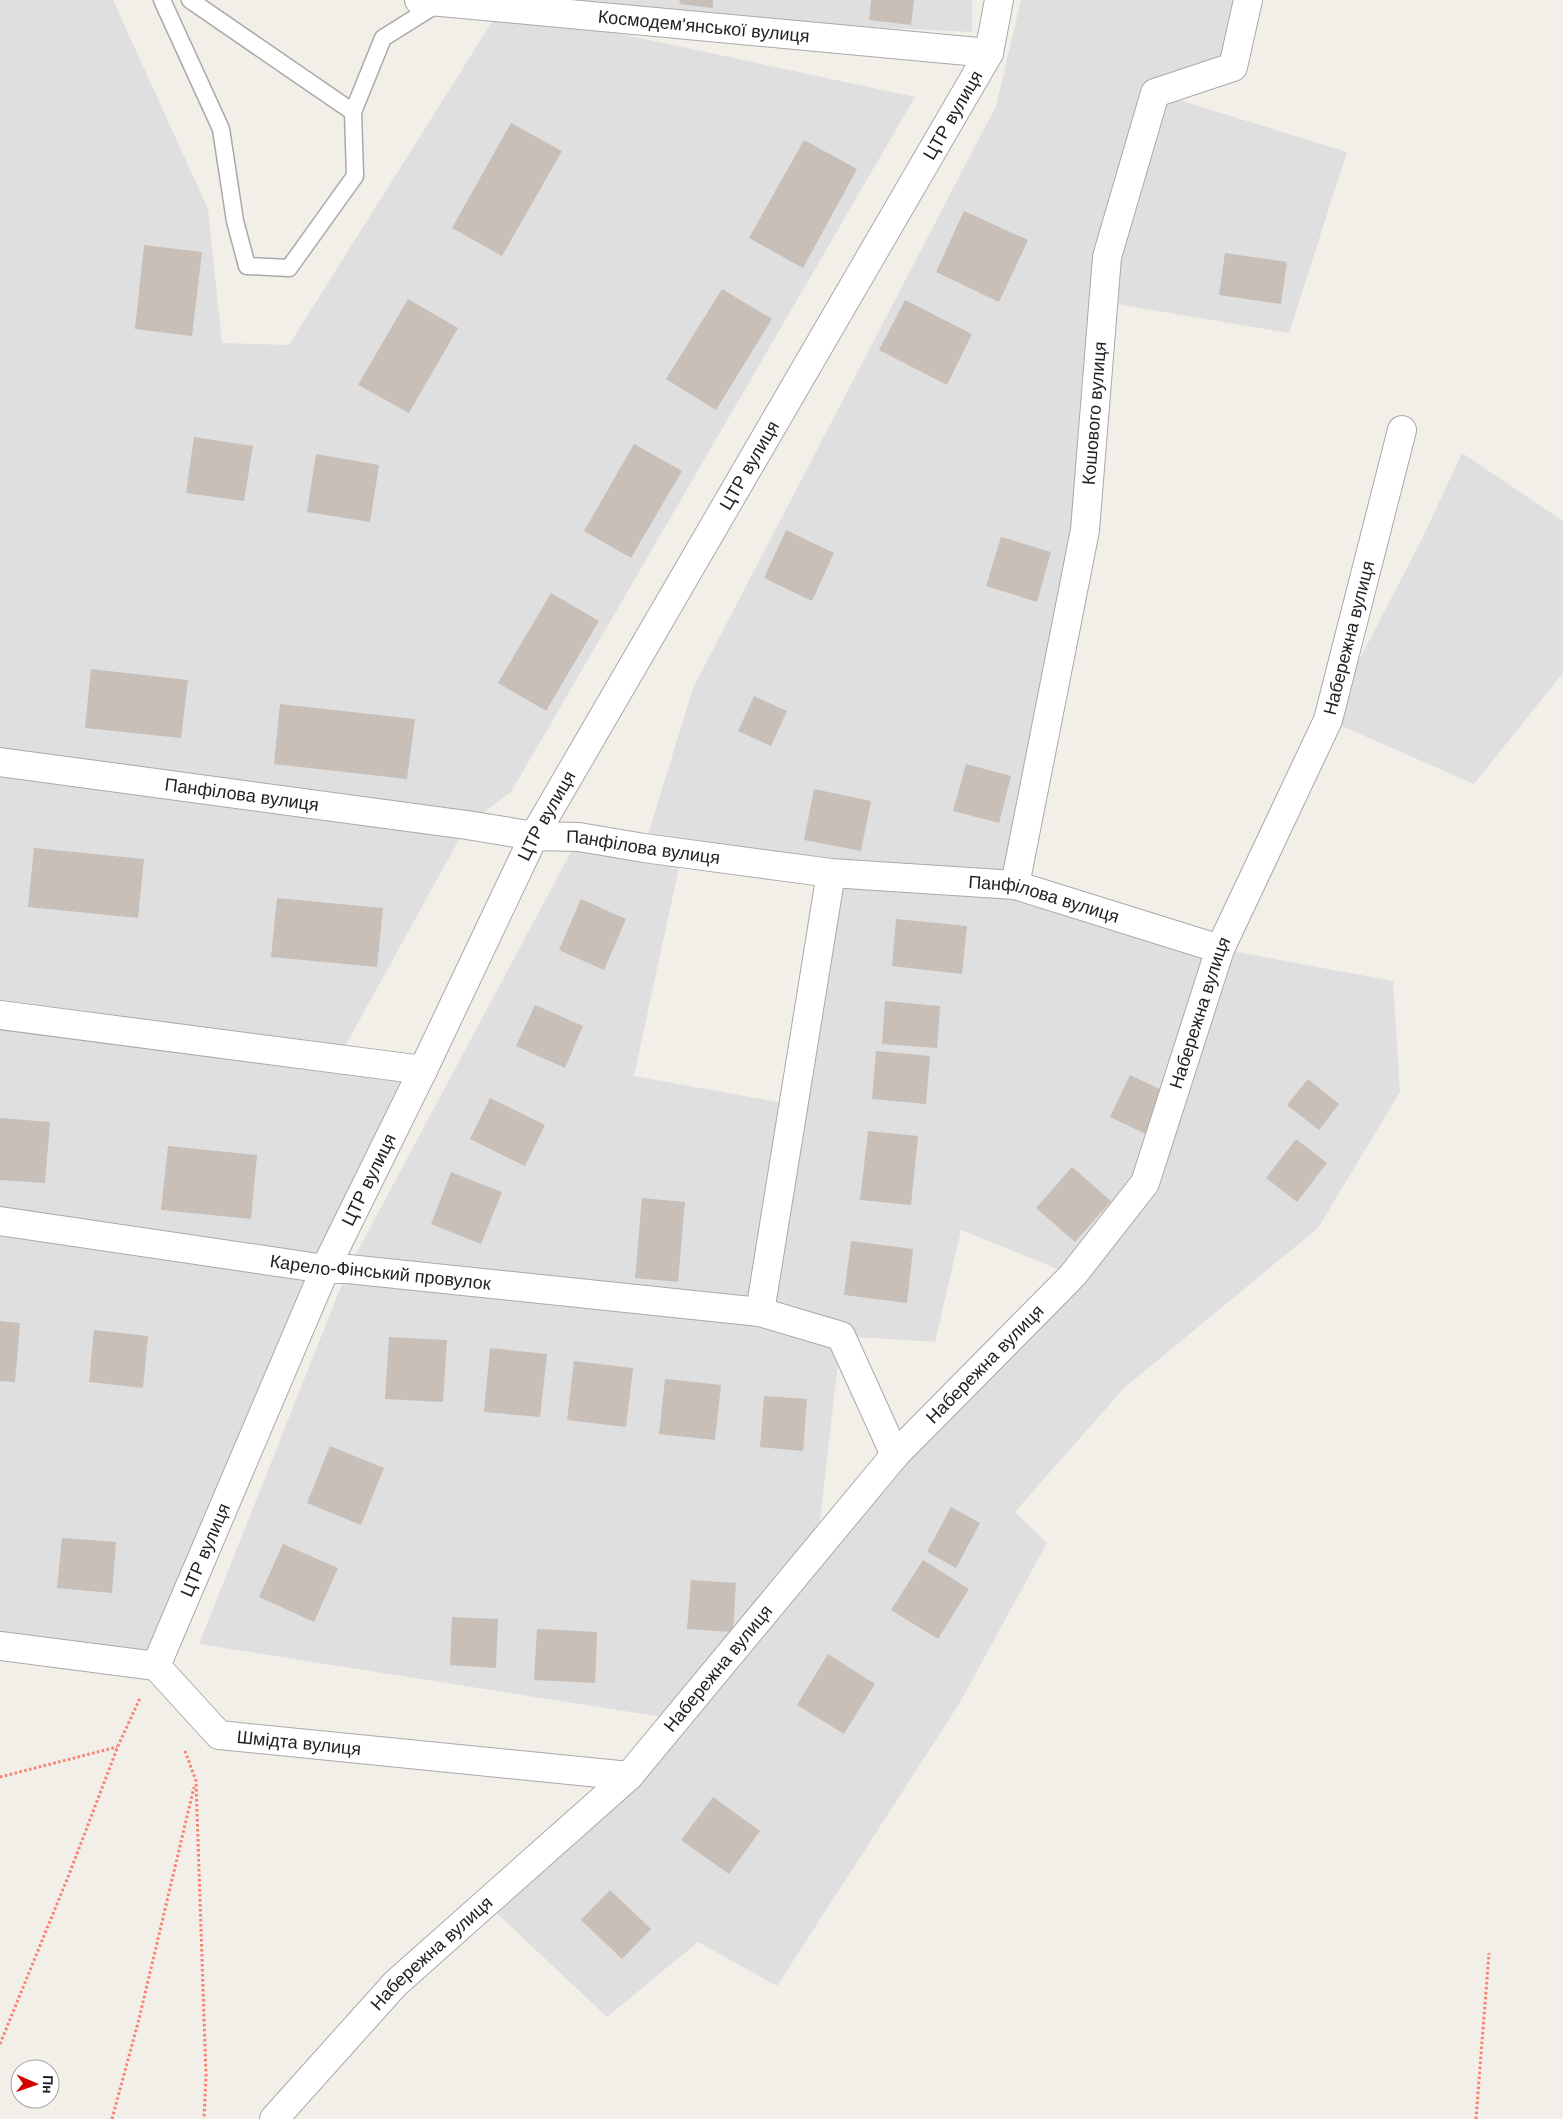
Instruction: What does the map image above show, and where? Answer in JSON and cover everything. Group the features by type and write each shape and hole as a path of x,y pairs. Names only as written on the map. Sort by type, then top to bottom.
{"street":[{"name":"ЦТР вулиця","path":"156,1666 325,1269 423,1070 534,836 989,53 999,0"},
{"name":"Кошового вулиця","path":"1015,885 1085,530 1107,256 1155,93 1233,67 1248,0"},
{"name":"Космодем'янської вулиця","path":"430,1 989,53"},
{"name":"Набережна вулиця","path":"274,2119 395,1984 629,1776 895,1455 1073,1275 1145,1183 1220,949 1328,720 1402,430"},
{"name":"Панфілова вулиця","path":"0,762 534,836 579,837 644,848 832,873 1015,885 1220,949"},
{"path":"760,1312 832,873"},
{"path":"0,1015 423,1070"},
{"name":"Карело-Фінський провулок","path":"0,1221 325,1269 348,1269 760,1312 841,1336 895,1455"},
{"path":"0,1646 156,1666"},
{"name":"Шмідта вулиця","path":"156,1666 219,1735 629,1776"}],"lane":[{"path":"162,0 222,129 235,221 247,266 289,268 356,176 353,112 383,38 430,1"},
{"path":"190,0 353,112"}],"path":[{"path":"0,2044 70,1872 118,1746 156,1666"},
{"path":"0,1777 118,1746"},
{"path":"183,1746 196,1781 206,2076 204,2119"},
{"path":"112,2119 139,2019 196,1781"},
{"path":"1476,2119 1489,1953"}],"shaded area":[{"path":"0,0 113,0 208,209 222,343 289,345 500,9 419,0 972,0 972,32 505,9 915,97 511,792 467,825 338,1059 423,1070 156,1666 0,1646"},
{"path":"1021,0 1261,0 1233,67 1156,93 1347,152 1289,333 1104,302 1085,530 1015,885 1220,949 1393,981 1400,1092 1318,1228 1124,1388 1015,1512 1047,1543 959,1704 777,1986 698,1942 607,2017 486,1903 675,1719 199,1644 348,1269 579,837 644,848 693,688 996,106","holes":["682,853 831,873 794,1105 634,1076","961,1230 1072,1275 817,1548 841,1336 935,1342"]},
{"path":"1462,453 1563,521 1563,673 1474,784 1328,720 1422,539"}],"building":[{"path":"680,0 713,0 713,8 679,4"},
{"path":"871,0 914,0 911,25 869,20"},
{"path":"511,123 562,151 502,256 452,228"},
{"path":"804,140 857,169 803,268 749,238"},
{"path":"964,211 1028,240 999,302 936,272"},
{"path":"144,245 202,252 192,336 135,329"},
{"path":"1225,253 1287,262 1281,304 1219,295"},
{"path":"722,289 772,319 716,410 666,379"},
{"path":"408,299 458,328 409,413 358,385"},
{"path":"905,300 972,334 947,385 879,350"},
{"path":"194,437 253,446 244,501 186,493"},
{"path":"634,444 682,471 631,558 584,531"},
{"path":"316,454 379,465 370,522 307,512"},
{"path":"786,530 834,553 812,601 764,578"},
{"path":"1001,537 1051,552 1037,602 986,586"},
{"path":"551,593 599,621 546,711 498,683"},
{"path":"91,669 188,680 181,738 85,728"},
{"path":"754,696 787,711 771,746 738,731"},
{"path":"280,704 415,719 407,779 274,764"},
{"path":"966,764 1011,776 999,823 953,811"},
{"path":"814,789 871,801 861,851 804,840"},
{"path":"34,848 144,859 138,918 28,907"},
{"path":"277,898 383,908 377,967 271,957"},
{"path":"581,899 626,919 604,970 559,950"},
{"path":"896,919 967,926 962,974 892,966"},
{"path":"885,1001 940,1006 937,1048 882,1044"},
{"path":"535,1005 583,1026 565,1068 516,1046"},
{"path":"876,1051 930,1056 926,1104 872,1099"},
{"path":"1130,1075 1172,1095 1152,1137 1110,1117"},
{"path":"1308,1079 1339,1104 1319,1130 1287,1105"},
{"path":"490,1098 545,1125 525,1166 470,1139"},
{"path":"0,1118 50,1122 45,1183 0,1180"},
{"path":"868,1131 918,1136 911,1205 860,1200"},
{"path":"1296,1139 1327,1163 1297,1202 1266,1178"},
{"path":"168,1146 257,1155 251,1219 161,1210"},
{"path":"1072,1167 1111,1201 1075,1242 1036,1208"},
{"path":"451,1172 502,1192 481,1244 431,1224"},
{"path":"642,1198 685,1202 678,1282 635,1278"},
{"path":"851,1241 913,1249 907,1303 844,1295"},
{"path":"0,1321 20,1323 15,1382 0,1381"},
{"path":"94,1330 148,1336 143,1388 89,1382"},
{"path":"389,1337 447,1340 443,1402 385,1399"},
{"path":"490,1348 547,1354 540,1417 484,1412"},
{"path":"574,1361 633,1368 626,1427 567,1420"},
{"path":"665,1379 721,1385 715,1440 659,1434"},
{"path":"764,1396 807,1399 803,1451 760,1447"},
{"path":"330,1446 384,1468 361,1525 307,1503"},
{"path":"951,1507 980,1523 956,1568 927,1552"},
{"path":"62,1538 116,1542 112,1593 57,1588"},
{"path":"283,1544 338,1568 314,1622 259,1597"},
{"path":"923,1560 969,1589 938,1639 891,1610"},
{"path":"691,1580 736,1583 733,1632 687,1629"},
{"path":"452,1617 498,1619 496,1668 450,1665"},
{"path":"537,1629 597,1632 595,1683 534,1680"},
{"path":"828,1654 875,1684 844,1734 797,1705"},
{"path":"713,1797 760,1831 729,1874 681,1840"},
{"path":"610,1890 651,1929 622,1959 581,1920"}]}
